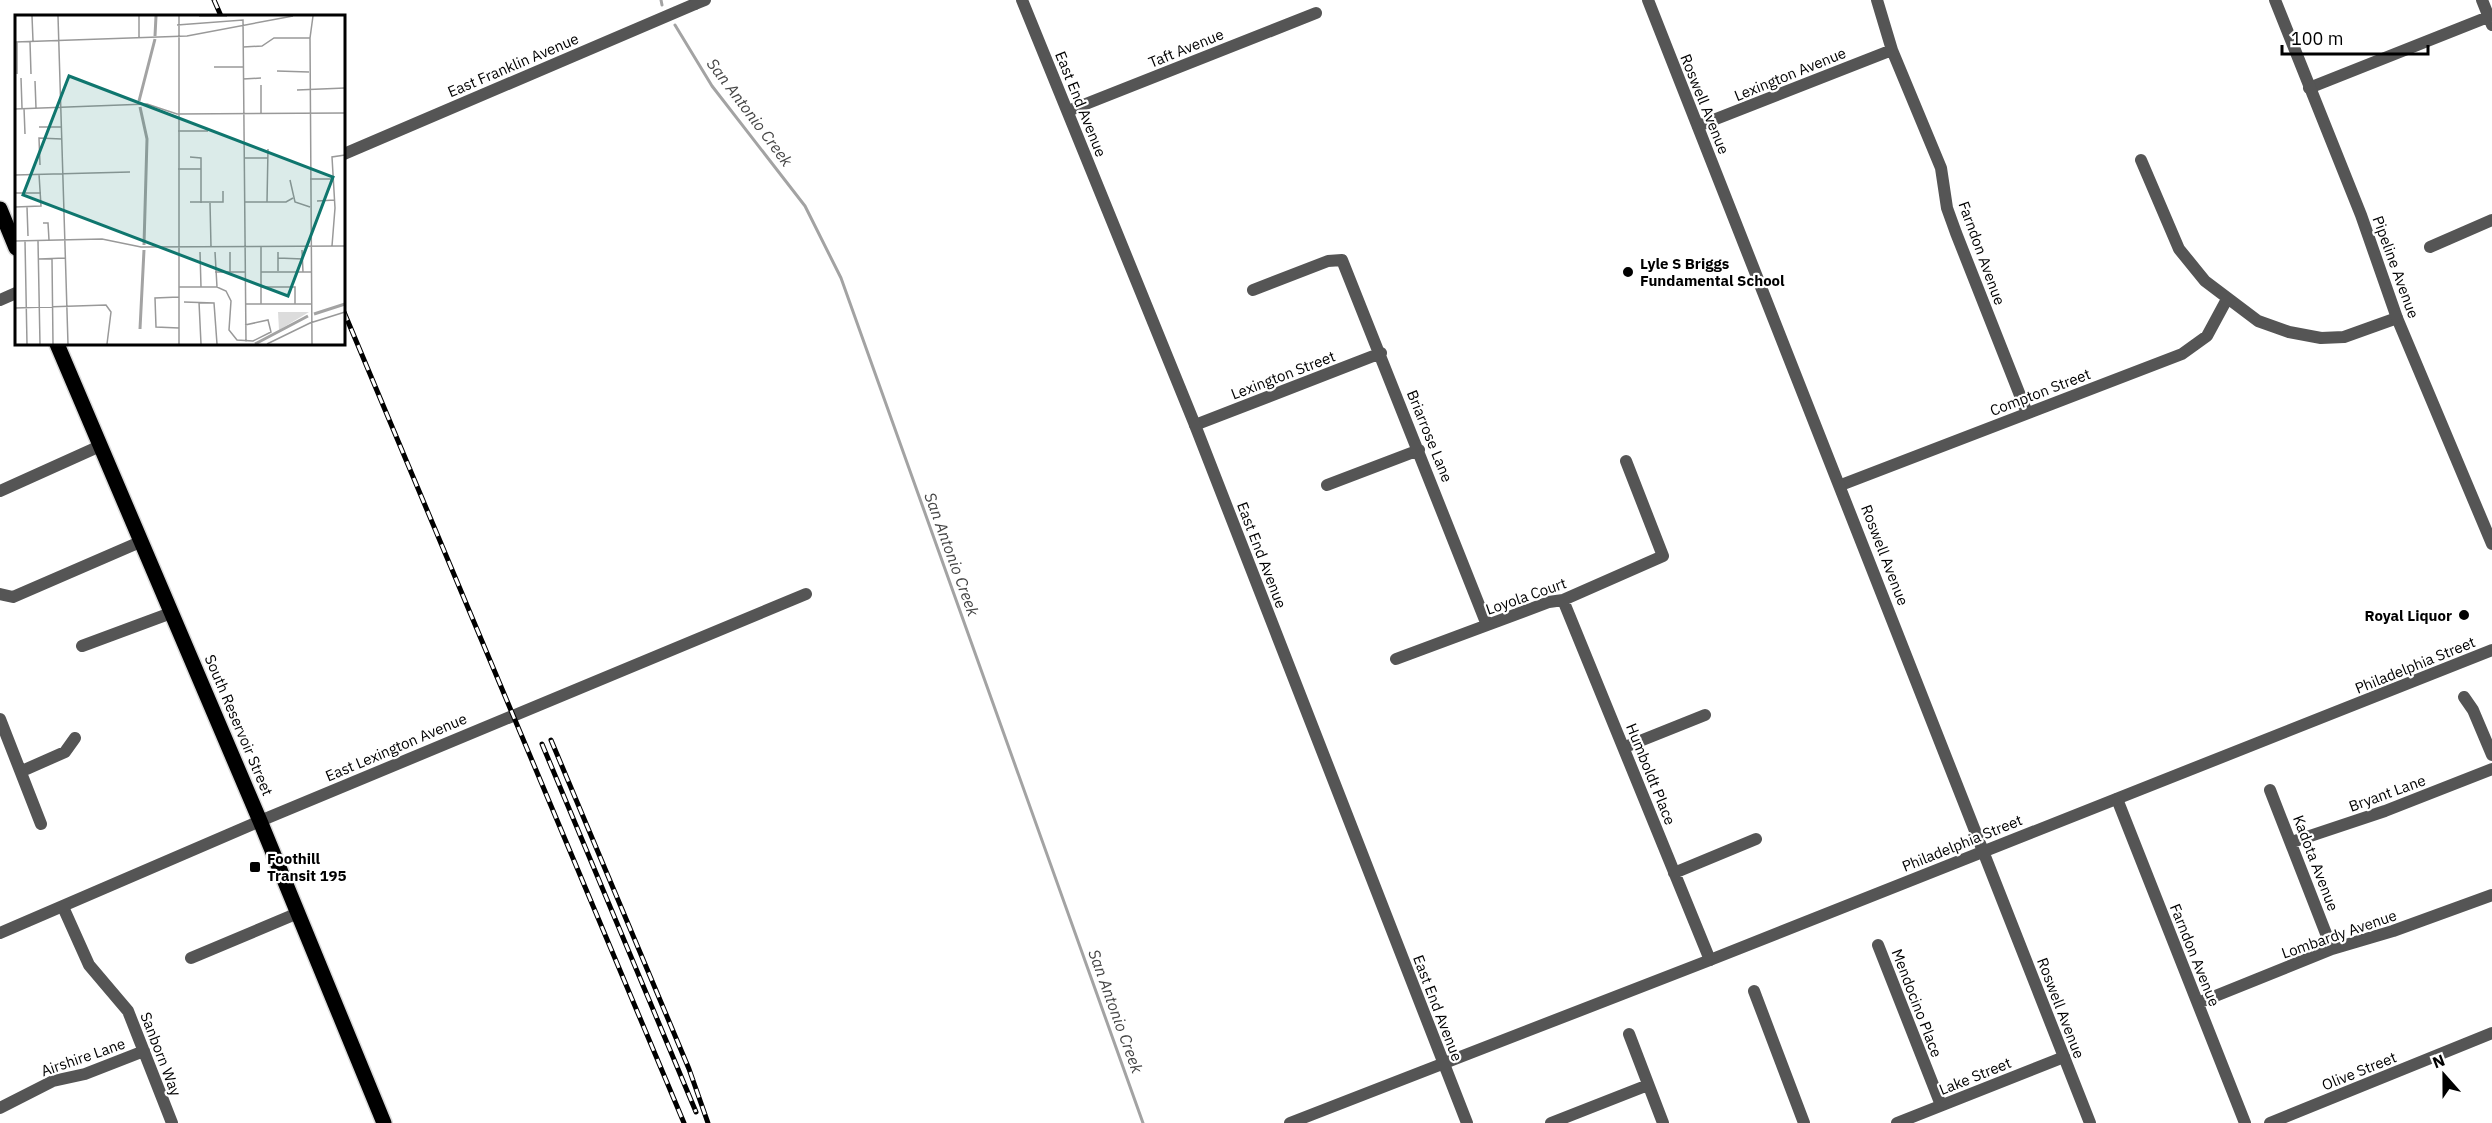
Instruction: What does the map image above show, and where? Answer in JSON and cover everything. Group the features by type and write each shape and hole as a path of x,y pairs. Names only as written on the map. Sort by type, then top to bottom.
{"main road":[{"path":"0,209 15,246"},
{"name":"South Reservoir Street","path":"57,345 260,820 384,1123"}],"street":[{"name":"East End Avenue","path":"1022,0 1195,425 1467,1123"},
{"name":"Roswell Avenue","path":"1648,0 1841,485 2090,1123"},
{"name":"Farndon Avenue","path":"1876,0 1892,50 1941,168 1947,208 2027,413"},
{"name":"Pipeline Avenue","path":"2275,0 2361,215 2397,318 2492,544"},
{"path":"2309,88 2490,21 2482,0"},
{"name":"East Franklin Avenue","path":"345,153 700,2"},
{"name":"Taft Avenue","path":"1068,111 1316,14"},
{"name":"Lexington Avenue","path":"1698,126 1892,50"},
{"path":"2141,160 2179,249 2205,281 2258,321 2289,332 2321,338 2344,337 2397,318"},
{"path":"2430,247 2492,220"},
{"name":"Briarrose Lane","path":"1253,290 1328,261 1342,260 1381,353 1487,625"},
{"path":"0,300 15,294"},
{"name":"Compton Street","path":"1841,485 2182,354 2207,336 2227,299"},
{"name":"Lexington Street","path":"1195,425 1381,353"},
{"path":"0,491 100,446"},
{"path":"1327,485 1419,450"},
{"name":"Loyola Court","path":"1396,659 1549,602 1563,600 1663,556 1626,461"},
{"path":"0,594 13,597 140,542"},
{"name":"East Lexington Avenue","path":"0,933 260,820 806,594"},
{"name":"Humboldt Place","path":"1563,600 1625,747 1710,960"},
{"path":"82,646 171,613"},
{"name":"Philadelphia Street","path":"1290,1123 1710,960 2492,650"},
{"path":"2464,697 2473,710 2492,755"},
{"path":"1625,747 1705,715"},
{"path":"0,719 41,824"},
{"path":"22,771 65,752 75,738"},
{"name":"Bryant Lane","path":"2292,842 2385,811 2492,769"},
{"name":"Kadota Avenue","path":"2270,790 2332,949"},
{"name":"Farndon Avenue","path":"2117,799 2245,1123"},
{"path":"1674,873 1756,839"},
{"name":"Lombardy Avenue","path":"2198,1003 2332,949 2393,931 2492,895"},
{"name":"Sanborn Way","path":"63,907 89,965 128,1011 172,1123"},
{"path":"191,958 298,913"},
{"name":"Mendocino Place","path":"1878,945 1941,1105"},
{"path":"1754,991 1804,1123"},
{"name":"Olive Street","path":"2270,1123 2492,1033"},
{"path":"1629,1034 1663,1123"},
{"name":"Airshire Lane","path":"0,1108 53,1081 85,1074 144,1051"},
{"name":"Lake Street","path":"1897,1123 2064,1057"},
{"path":"1551,1123 1648,1085"}],"waterway":[{"name":"San Antonio Creek","path":"661,0 662,5"},
{"name":"San Antonio Creek","path":"675,25 712,86 805,206 841,278 1143,1123"}],"railway":[{"path":"214,0 221,15"},
{"path":"345,314 684,1123"},
{"path":"551,740 689,1069 708,1123"},
{"path":"542,744 696,1112"}],"place":[{"name":"Lyle S Briggs Fundamental School","path":"1628,272"},
{"name":"Royal Liquor","path":"2464,615"},
{"name":"Foothill Transit 195","path":"255,867"}]}
